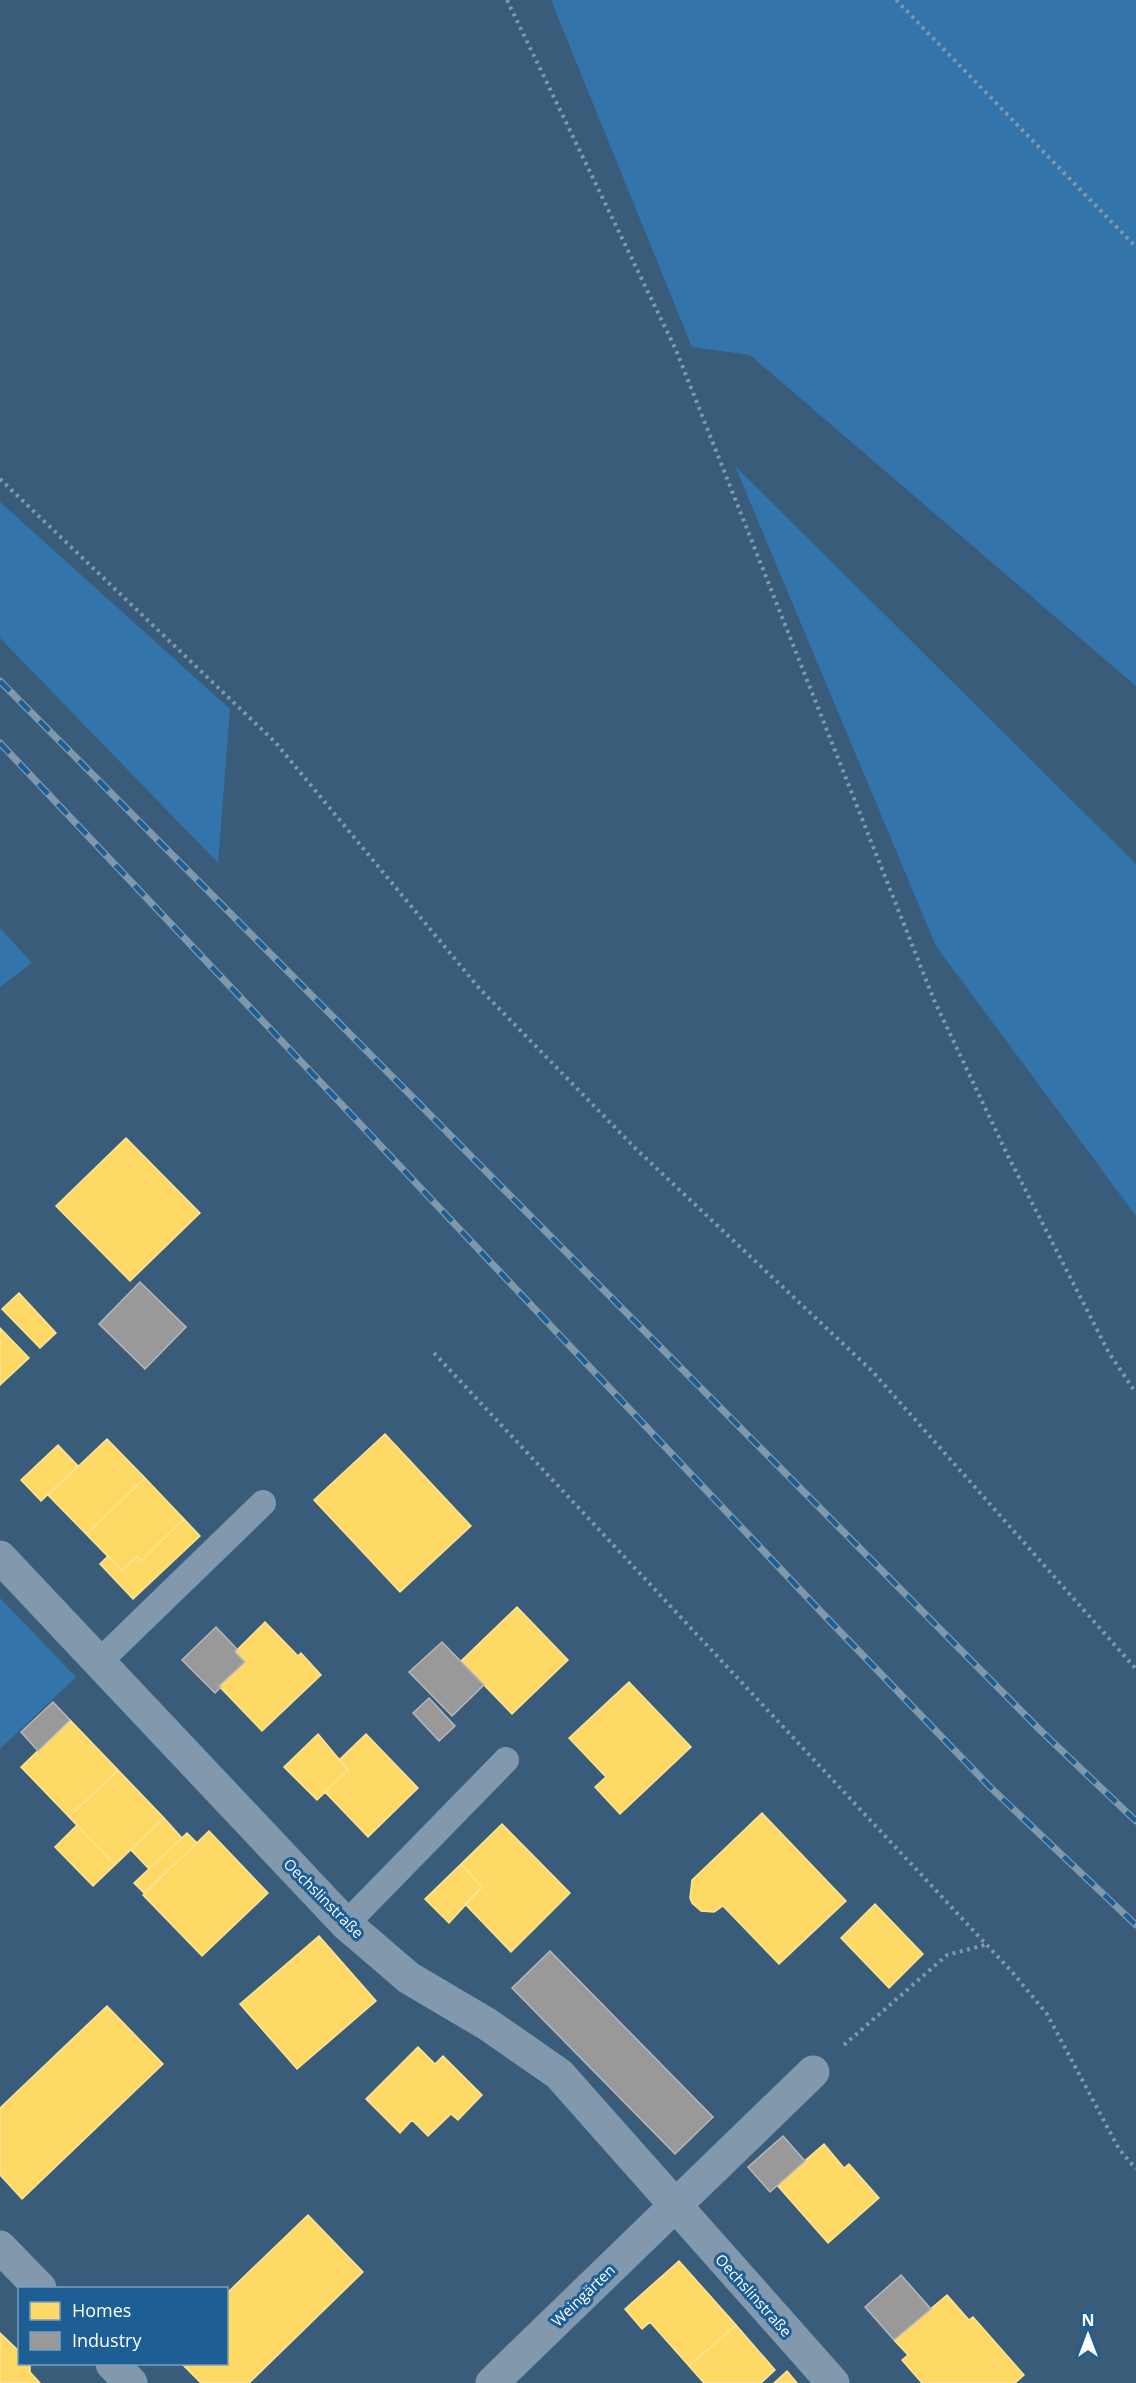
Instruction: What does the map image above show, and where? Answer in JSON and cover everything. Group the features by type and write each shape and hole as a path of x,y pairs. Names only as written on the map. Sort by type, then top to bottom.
{"street":[{"name":"Oechslinstraße","path":"0,1557 346,1924 409,1978 487,2024 559,2074 833,2383"},
{"path":"675,2206 813,2072"},
{"name":"Weingärten","path":"492,2383 675,2206"},
{"path":"0,2247 38,2287"},
{"path":"113,2365 131,2383"}],"lane":[{"path":"99,1662 263,1503"},
{"path":"346,1924 506,1760"}],"path":[{"path":"507,0 676,350 934,1000 1024,1187 1109,1353 1136,1393"},
{"path":"896,0 1136,248"},
{"path":"0,479 275,742 479,988 636,1149 872,1371 1136,1669"},
{"path":"434,1353 1013,1973 1047,2014 1119,2149 1136,2169"},
{"path":"813,2072 947,1955 985,1945"}],"shaded area":[{"path":"551,0 1136,0 1136,686 750,355 692,347"},
{"path":"735,466 1136,864 1136,1216 936,946"},
{"path":"0,502 230,709 218,863 0,638"},
{"path":"0,928 32,963 0,987"},
{"path":"0,1598 76,1677 0,1749"}],"building: Homes":[{"path":"126,1138 200,1213 130,1281 56,1206"},
{"path":"19,1293 56,1333 40,1348 2,1309"},
{"path":"0,1328 29,1358 0,1385"},
{"path":"385,1434 471,1526 400,1592 314,1500"},
{"path":"107,1439 145,1478 86,1534 48,1495"},
{"path":"58,1445 78,1466 41,1501 21,1480"},
{"path":"145,1478 184,1519 141,1561 137,1556 122,1571 86,1534"},
{"path":"184,1519 200,1536 133,1599 100,1564 108,1556 122,1571 137,1556 141,1561"},
{"path":"517,1607 568,1660 512,1714 461,1661"},
{"path":"265,1622 298,1656 301,1653 321,1675 262,1731 219,1686 245,1662 235,1652"},
{"path":"629,1682 691,1747 620,1814 595,1787 606,1777 569,1738"},
{"path":"70,1720 118,1770 69,1817 21,1767"},
{"path":"318,1734 348,1770 317,1800 284,1767"},
{"path":"366,1734 418,1788 368,1837 325,1792 348,1770 339,1760"},
{"path":"118,1770 164,1818 115,1865 69,1817"},
{"path":"762,1813 846,1901 779,1964 723,1906 714,1912 701,1911 690,1898 692,1880"},
{"path":"164,1818 182,1838 149,1869 131,1850"},
{"path":"502,1824 570,1893 511,1952 465,1904 482,1887 461,1864"},
{"path":"77,1825 115,1865 93,1886 55,1847"},
{"path":"209,1831 268,1893 202,1956 143,1895"},
{"path":"187,1833 197,1843 144,1893 134,1883"},
{"path":"461,1864 482,1887 449,1923 425,1899"},
{"path":"875,1904 923,1954 889,1988 841,1938"},
{"path":"319,1936 376,2001 297,2069 240,2004"},
{"path":"107,2006 163,2064 22,2199 0,2175 0,2108"},
{"path":"418,2047 435,2064 443,2056 482,2095 458,2120 451,2114 428,2136 412,2120 400,2133 366,2099"},
{"path":"824,2144 844,2168 849,2164 879,2198 828,2243 777,2185"},
{"path":"308,2215 363,2272 249,2383 201,2383 183,2365 228,2365 228,2292"},
{"path":"679,2261 736,2325 689,2366 650,2322 642,2329 625,2309"},
{"path":"947,2295 969,2320 973,2317 1024,2375 1015,2383 922,2383 902,2360 908,2355 894,2340"},
{"path":"736,2325 775,2370 761,2383 704,2383 689,2366"},
{"path":"0,2333 18,2350 18,2365 30,2365 30,2372 40,2383 0,2383"},
{"path":"787,2371 797,2383 774,2383"}],"building: Industry":[{"path":"140,1282 186,1327 145,1369 99,1324"},
{"path":"216,1627 237,1649 235,1652 245,1662 219,1686 221,1687 215,1693 182,1660"},
{"path":"442,1642 484,1685 452,1716 409,1672"},
{"path":"429,1698 455,1726 439,1741 413,1713"},
{"path":"53,1702 70,1720 38,1751 21,1732"},
{"path":"550,1951 713,2117 675,2154 512,1988"},
{"path":"783,2136 805,2161 770,2192 748,2167"},
{"path":"901,2275 931,2309 894,2340 865,2307"}],"railway":[{"path":"0,681 1041,1731 1136,1821"},
{"path":"0,743 825,1616 990,1787 1136,1925"}]}
